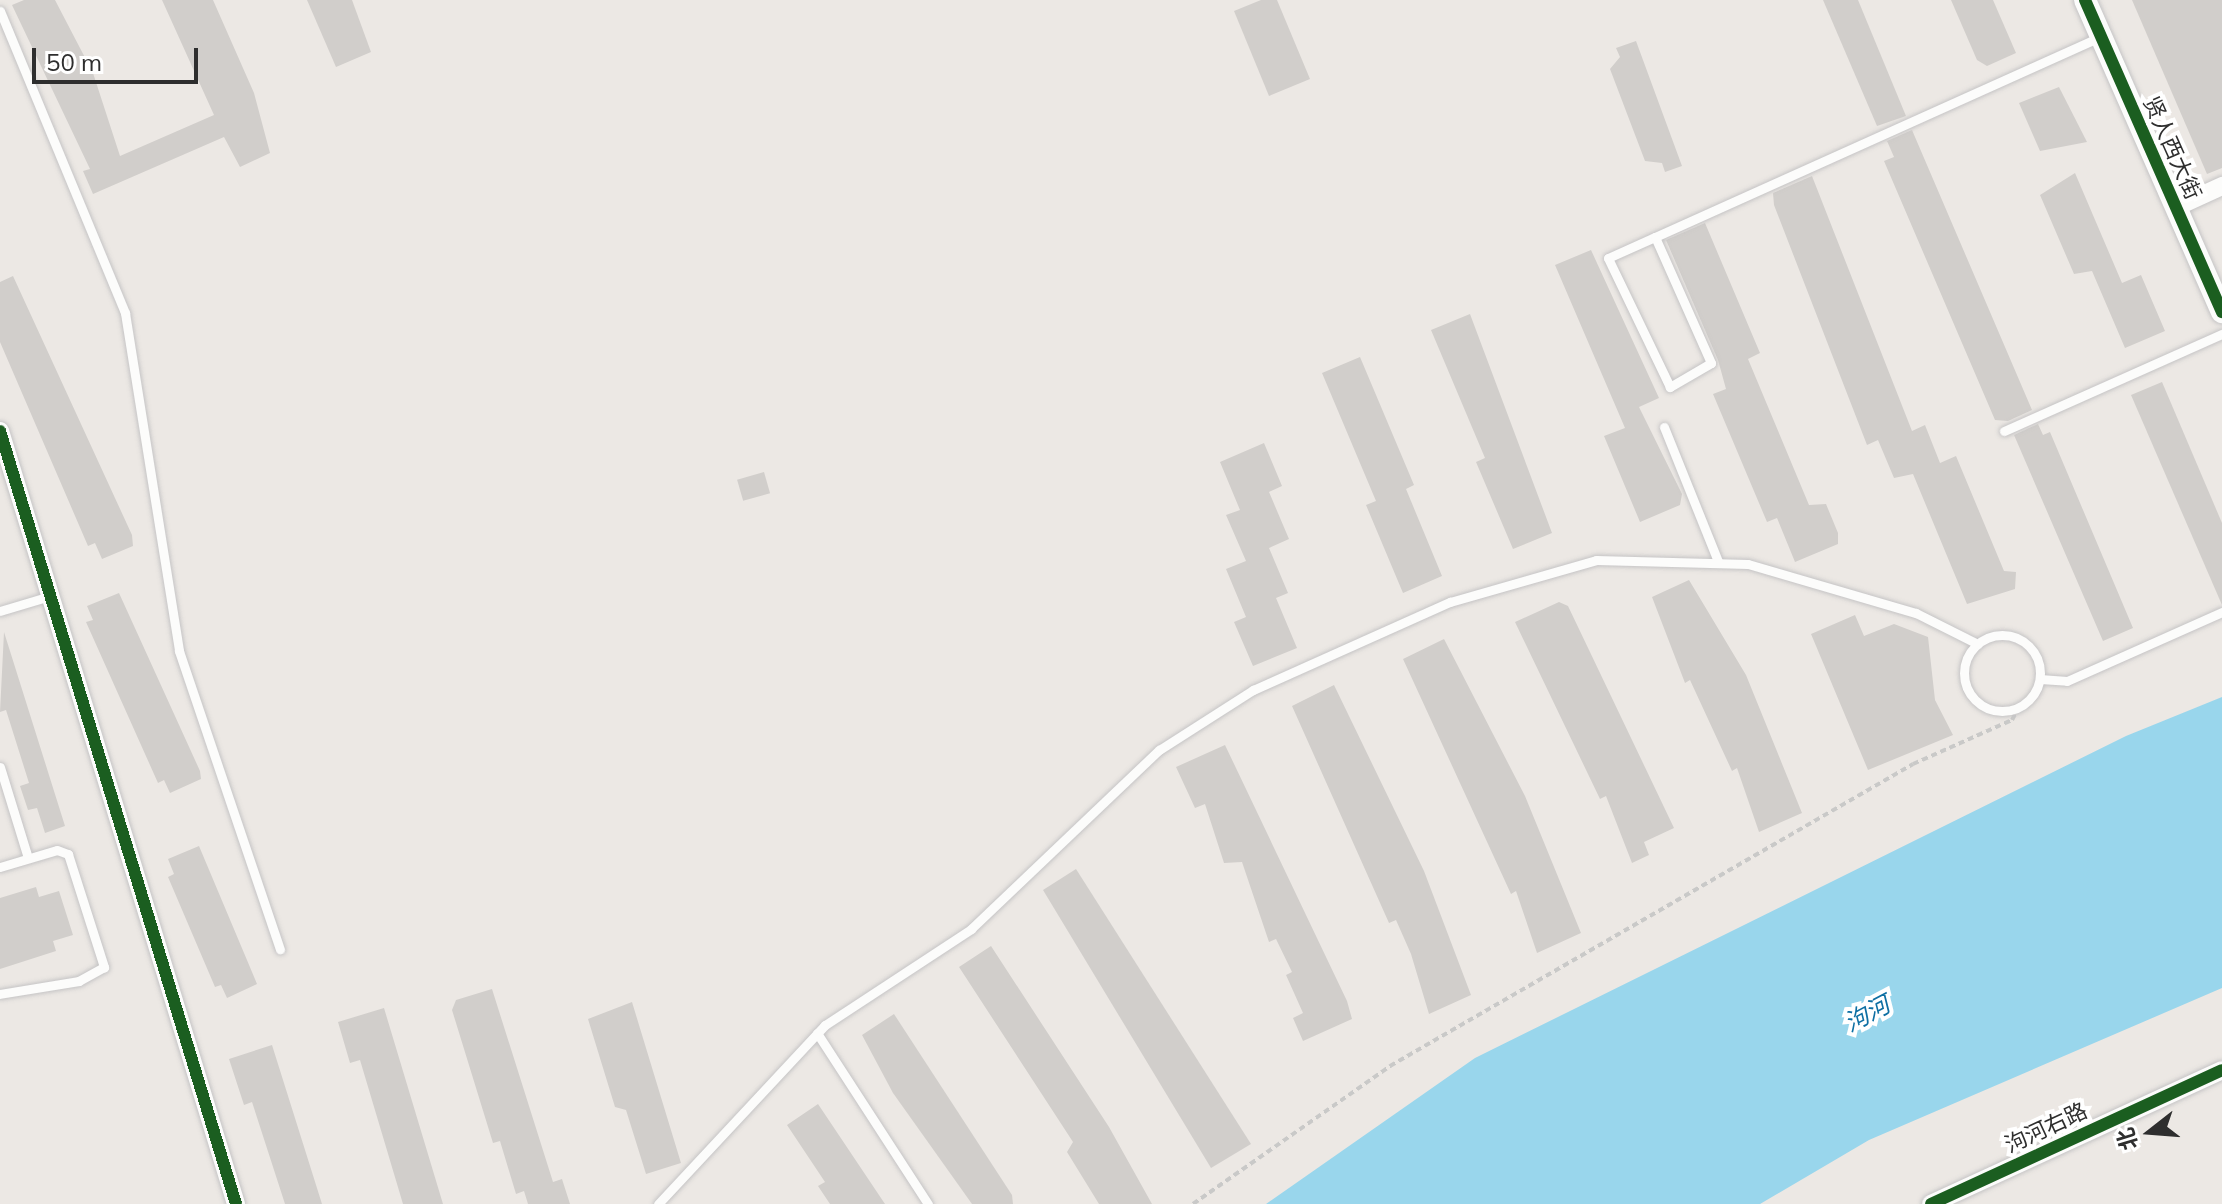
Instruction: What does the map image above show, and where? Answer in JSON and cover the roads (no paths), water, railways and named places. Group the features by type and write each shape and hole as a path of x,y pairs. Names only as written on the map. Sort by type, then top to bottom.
{"street":[{"name":"贤人西大街","path":"2085,0 2222,312"},
{"path":"2176,207 2222,186"},
{"path":"0,431 236,1204"},
{"name":"泃河右路","path":"1931,1204 2222,1070"}],"lane":[{"path":"0,11 125,313 179,651 280,949"},
{"path":"1655,237 1711,363 1670,387 1608,258 2101,37"},
{"path":"2004,431 2222,334"},
{"path":"1664,427 1718,561"},
{"path":"658,1204 817,1033 971,929 1159,750 1253,690 1450,602 1563,568 1621,557 1718,561 1916,613 1978,644"},
{"path":"0,611 50,596"},
{"path":"2040,679 2067,681 2222,612"},
{"path":"1996,635 2019,639 2036,656 2040,679 2019,707 1995,710 1971,694 1965,665 1978,644 1996,635"},
{"path":"0,767 28,858"},
{"path":"0,867 28,858 68,854 104,967 79,981 0,994"},
{"path":"817,1033 928,1204"}],"water":[{"name":"泃河","path":"2222,697 2222,988 1869,1140 1760,1204 1266,1204 1475,1058 2126,736"}]}
